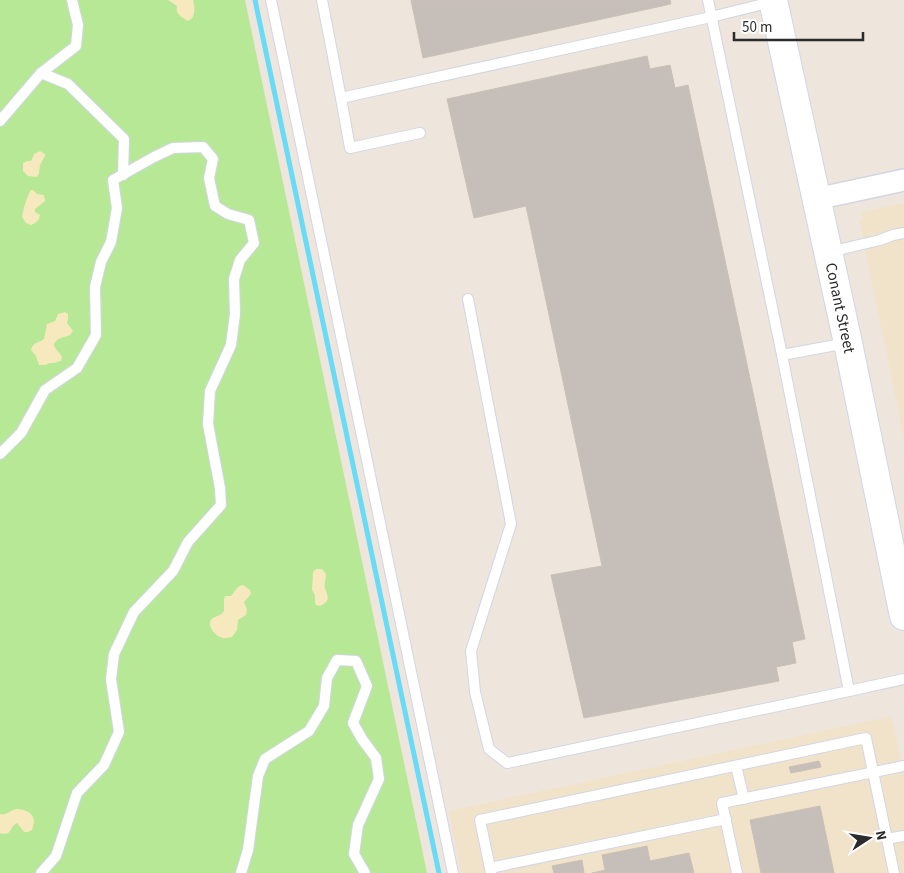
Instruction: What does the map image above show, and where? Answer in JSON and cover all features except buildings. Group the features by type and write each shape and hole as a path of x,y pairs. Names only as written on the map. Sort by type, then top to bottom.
{"street":[{"name":"Conant Street","path":"777,1 816,199 848,343 904,616"},
{"path":"816,199 904,180"}],"lane":[{"path":"0,121 41,73 76,46 78,25 72,0"},
{"path":"271,0 453,873"},
{"path":"322,0 350,148 420,133"},
{"path":"708,0 782,355 848,691"},
{"path":"341,98 777,1"},
{"path":"41,73 68,84 124,139 123,175"},
{"path":"0,454 21,433 45,390 77,368 96,335 95,287 101,262 111,242 117,208 114,180 173,148 204,146 212,159 209,178 215,206 228,214 249,220 254,243 240,260 234,279 235,314 232,345 210,391 208,424 220,488 221,505 188,542 173,571 134,612 114,654 111,679 119,732 104,766 77,794 56,856 41,873"},
{"path":"828,252 904,233"},
{"path":"468,299 511,524 471,651 475,692 490,749 506,764 904,679"},
{"path":"782,355 848,343"},
{"path":"242,873 248,850 258,776 265,758 309,731 324,706 327,678 337,660 356,661 367,686 353,723 376,758 380,779 358,825 354,854 365,873"},
{"path":"726,819 491,871 480,820 866,738 894,873"},
{"path":"736,766 744,799"},
{"path":"737,873 722,803 904,766"},
{"path":"887,839 904,836"}],"shaded area":[{"path":"904,203 904,438 859,220 863,219 862,212"},
{"path":"888,717 893,722 904,777 904,873 461,873 449,811"}],"green space":[{"path":"0,0 245,0 427,873 0,873"}],"sand":[{"path":"168,0 193,0 194,15 191,20 188,21 181,17 177,11 177,6"},
{"path":"40,151 45,156 40,165 39,173 37,177 28,176 23,171 23,163 31,161 34,154"},
{"path":"31,190 37,194 44,195 45,201 35,209 35,212 40,217 37,222 31,225 26,223 22,217"},
{"path":"65,312 68,314 67,323 73,331 70,335 59,339 54,344 62,357 61,361 39,365 36,356 31,350 32,347 44,339 47,324 55,321 58,314"},
{"path":"316,569 322,569 326,574 325,586 328,599 320,606 315,603 315,595 312,590 313,572"},
{"path":"243,585 250,590 251,594 244,602 247,609 246,615 238,620 237,630 232,637 220,637 214,632 210,622 224,611 225,596 231,596 237,588"},
{"path":"17,809 29,812 32,815 34,825 32,830 24,832 17,823 7,834 0,833 0,814"}],"waterway":[{"path":"255,0 439,873"}]}
